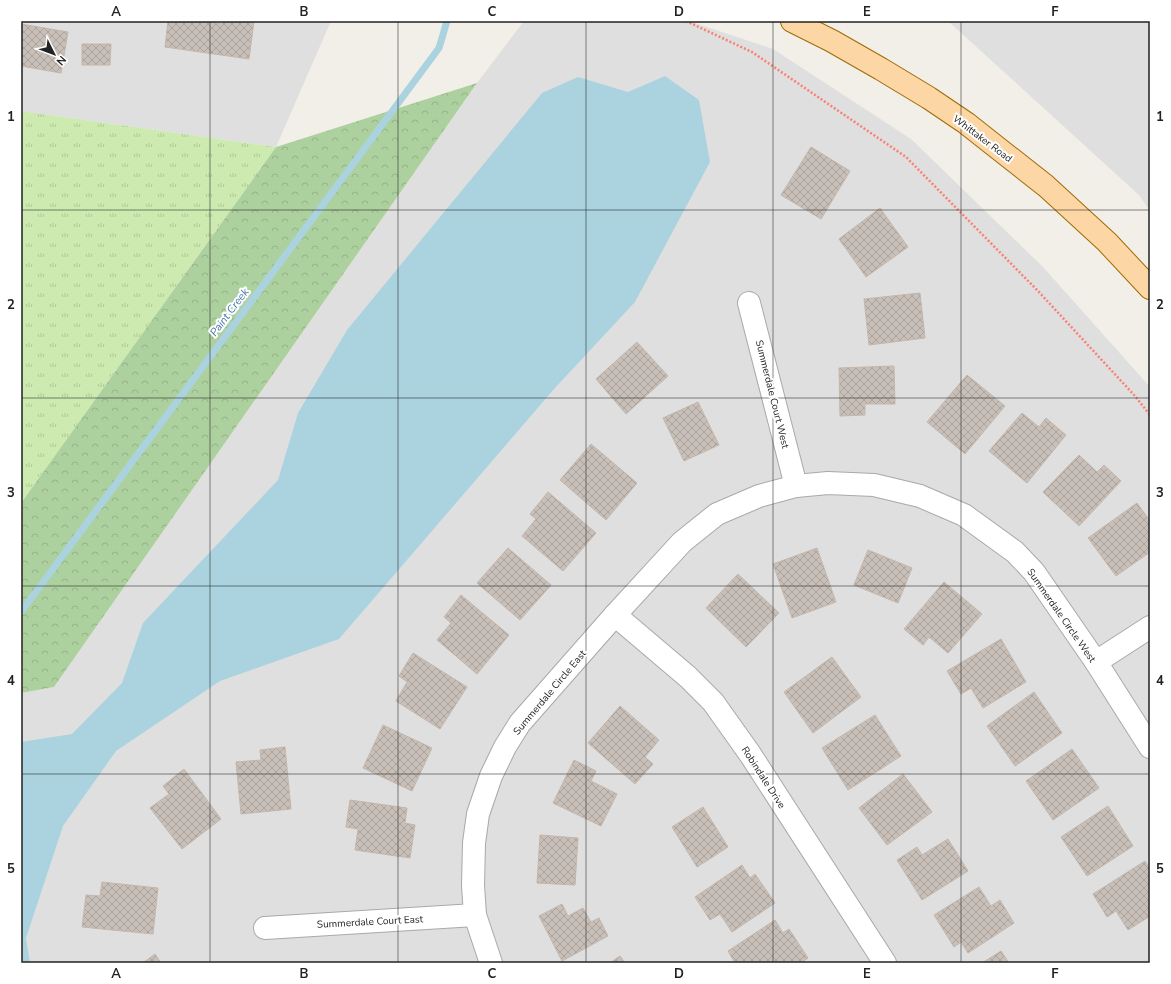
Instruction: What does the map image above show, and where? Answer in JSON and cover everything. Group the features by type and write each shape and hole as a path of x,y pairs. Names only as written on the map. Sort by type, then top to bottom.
{"main road":[{"name":"Whittaker Road","path":"792,21 832,41 881,69 929,98 966,123 1046,186 1107,242 1150,288"}],"street":[{"name":"Summerdale Court West","path":"749,303 796,486"},
{"name":"Summerdale Circle West","path":"615,615 682,542 717,514 759,496 796,486 828,483 874,485 920,496 964,515 1015,552 1034,572 1096,662 1150,747"},
{"name":"Summerdale Circle East","path":"491,963 475,915 473,885 474,844 478,814 491,776 505,746 520,723 615,615"},
{"name":"Robindale Drive","path":"615,615 688,677 713,702 750,754 885,963"},
{"path":"1096,662 1150,627"},
{"name":"Summerdale Court East","path":"265,928 475,915"}],"path":[{"path":"686,21 752,52 906,157 1038,291 1135,396 1150,415"}],"shaded area":[{"path":"21,21 331,21 276,147 21,111"},
{"path":"524,21 689,21 773,49 911,139 1043,267 1150,387 1150,963 21,963 21,693 54,687 477,83"},
{"path":"948,21 1150,21 1150,211 1139,195"}],"green space":[{"path":"477,83 54,687 21,693 21,503 276,147"},
{"path":"21,111 276,147 21,503"}],"water":[{"path":"665,76 699,100 710,162 635,302 554,389 339,639 220,681 116,751 63,826 26,938 30,963 21,963 21,742 72,734 122,683 143,623 278,480 298,413 347,330 542,93 578,77 628,92"}],"building":[{"path":"168,21 203,21 222,24 223,21 254,21 249,59 165,47"},
{"path":"21,24 68,32 61,73 21,66"},
{"path":"82,44 111,44 110,65 82,65"},
{"path":"811,147 850,171 821,219 781,195"},
{"path":"880,208 908,247 866,277 839,239"},
{"path":"920,293 925,338 869,345 864,299"},
{"path":"637,342 668,376 626,414 596,379"},
{"path":"894,366 895,404 865,404 865,415 840,416 839,368"},
{"path":"967,375 1005,406 965,454 927,422"},
{"path":"698,402 719,445 684,461 663,418"},
{"path":"1022,413 1039,427 1046,418 1066,435 1027,483 989,451"},
{"path":"591,444 637,483 606,520 560,480"},
{"path":"1079,455 1097,472 1104,465 1121,481 1079,526 1043,492"},
{"path":"548,492 596,533 563,571 522,536 536,519 530,514"},
{"path":"1137,503 1150,521 1150,552 1116,576 1088,538"},
{"path":"508,548 551,585 520,620 477,583"},
{"path":"817,548 836,602 792,618 773,564"},
{"path":"868,550 912,568 898,603 854,585"},
{"path":"738,574 779,613 746,647 706,608"},
{"path":"944,582 982,614 948,653 929,637 923,645 904,629"},
{"path":"461,595 509,635 477,674 437,640 451,623 444,617"},
{"path":"1001,639 1026,682 983,708 971,688 961,694 947,671"},
{"path":"413,653 467,687 440,729 396,701 407,682 399,676"},
{"path":"832,657 861,697 813,733 784,692"},
{"path":"1034,692 1062,733 1015,766 987,726"},
{"path":"620,706 659,740 645,757 653,764 635,784 588,743"},
{"path":"875,715 901,756 848,790 822,748"},
{"path":"383,725 432,748 412,791 363,768"},
{"path":"285,747 291,809 241,814 236,762 261,760 260,750"},
{"path":"1072,749 1099,788 1053,820 1026,781"},
{"path":"574,760 596,771 591,781 617,794 601,826 553,803"},
{"path":"184,769 221,819 182,849 150,808 169,794 163,786"},
{"path":"903,774 932,812 887,845 859,808"},
{"path":"350,800 407,808 405,823 415,825 410,858 355,850 358,829 346,827"},
{"path":"1108,806 1133,846 1087,876 1061,837"},
{"path":"703,807 728,847 697,867 672,827"},
{"path":"540,835 578,838 575,885 537,883"},
{"path":"948,839 968,871 922,900 897,860 917,847 922,855"},
{"path":"1145,861 1150,869 1150,916 1128,930 1116,911 1107,917 1093,894"},
{"path":"742,865 750,878 755,874 775,903 732,932 720,914 710,920 695,897"},
{"path":"102,882 158,888 153,934 82,927 86,895 100,896"},
{"path":"979,887 991,906 1000,900 1014,923 968,953 961,942 954,947 934,915"},
{"path":"562,904 568,916 583,908 591,922 599,918 608,936 562,961 539,916"},
{"path":"775,920 783,933 789,929 808,958 801,963 735,963 728,951"},
{"path":"1001,951 1009,963 982,963"},
{"path":"155,954 161,963 143,963"},
{"path":"620,956 625,963 610,963"}],"waterway":[{"name":"Paint Creek","path":"21,612 439,48 447,21"}]}
